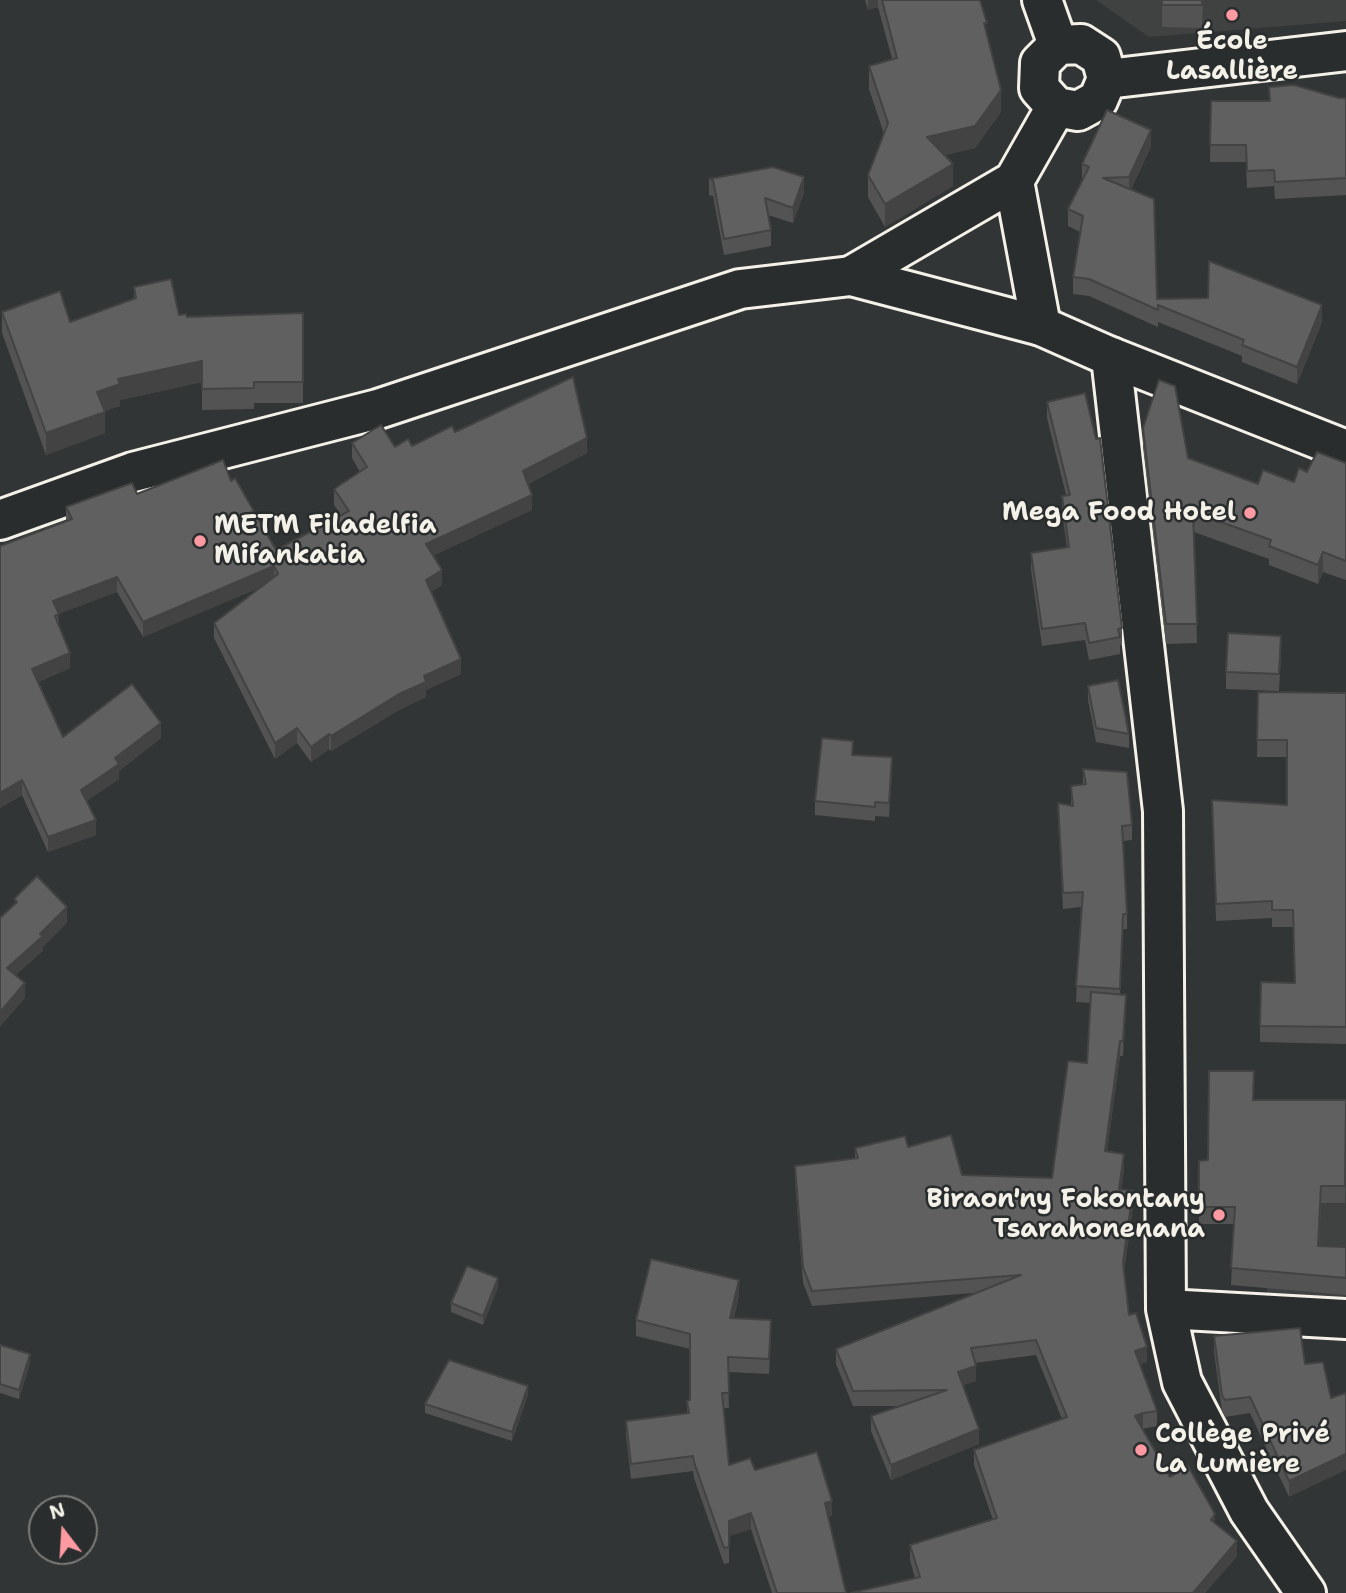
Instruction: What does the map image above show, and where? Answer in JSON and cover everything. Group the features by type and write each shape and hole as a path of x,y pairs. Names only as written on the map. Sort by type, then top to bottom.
{"street":[{"path":"1042,0 1058,45"},
{"path":"1081,44 1101,57 1107,79 1098,100 1078,110 1056,107 1039,88 1040,63 1058,45 1081,44"},
{"path":"1107,79 1346,51"},
{"path":"851,276 1014,181 1056,107"},
{"path":"1014,181 1041,326"},
{"path":"0,520 133,472 377,409 740,289 851,276 1041,326 1111,357 1346,450"},
{"path":"1111,357 1163,811 1166,1309 1182,1382 1249,1511 1306,1593"},
{"path":"1166,1309 1346,1319"}],"shaded area":[{"name":"École Lasallière","path":"1096,0 1346,0 1346,21 1149,37"},
{"path":"1321,1177 1346,1178 1346,1301 1267,1299 1267,1209"}],"building":[{"path":"882,0 980,0 1001,90 975,126 927,137 953,164 885,204 868,175 888,123 869,66 897,58"},
{"path":"1162,0 1202,0 1202,5 1162,5"},
{"path":"1294,85 1346,98 1346,178 1275,182 1274,170 1247,171 1246,145 1210,145 1211,101 1270,101 1269,87"},
{"path":"1107,110 1151,130 1129,177 1103,178 1154,199 1157,299 1208,298 1209,261 1322,305 1297,367 1242,345 1244,340 1158,305 1158,310 1089,279 1073,277 1083,216 1068,209 1089,167 1082,164"},
{"path":"773,167 804,177 793,208 765,198 771,230 724,239 713,180 709,179"},
{"path":"171,279 179,315 186,314 187,317 303,313 303,382 254,382 254,388 202,389 202,361 118,379 120,384 97,392 105,412 46,433 2,312 60,291 70,322 136,298 134,287"},
{"path":"573,377 587,438 523,471 532,495 426,544 442,570 426,580 461,659 424,676 426,682 399,694 311,747 297,728 275,743 214,623 278,574 274,566 143,622 117,577 53,601 59,614 55,616 70,653 32,669 63,737 132,684 161,723 115,758 119,764 81,790 96,820 48,837 22,780 0,793 0,546 72,519 66,507 132,483 137,494 223,460 231,481 235,478 276,550 349,511 334,489 367,467 352,443 381,425 395,447 408,439 412,446 452,426 455,432"},
{"path":"1159,380 1175,386 1188,458 1258,484 1263,470 1294,482 1299,468 1307,472 1317,452 1346,463 1346,561 1323,552 1318,565 1269,546 1271,540 1193,512 1197,624 1166,624 1143,428"},
{"path":"1085,393 1096,439 1100,438 1122,628 1118,629 1120,637 1089,643 1085,623 1042,629 1031,553 1069,547 1062,496 1070,495 1047,402"},
{"path":"1228,633 1281,636 1279,674 1226,672"},
{"path":"1118,680 1129,734 1096,728 1088,686"},
{"path":"1258,692 1346,693 1346,1027 1260,1026 1261,982 1295,983 1293,910 1272,910 1272,901 1216,904 1212,800 1287,805 1287,740 1257,740"},
{"path":"822,738 853,741 852,755 892,757 889,803 875,802 875,807 815,801"},
{"path":"1083,769 1127,772 1132,825 1122,826 1127,914 1123,914 1120,989 1076,986 1083,892 1063,893 1058,803 1073,806 1071,786 1086,784"},
{"path":"37,876 67,907 40,934 43,936 7,968 25,983 0,1012 0,918 17,902 14,899"},
{"path":"1091,992 1126,995 1123,1041 1120,1041 1105,1151 1124,1154 1119,1189 1133,1191 1123,1263 1129,1315 1136,1313 1147,1347 1135,1351 1157,1411 1135,1416 1170,1477 1188,1466 1215,1514 1211,1520 1237,1541 1193,1593 851,1593 920,1577 910,1545 997,1518 974,1450 1067,1417 1036,1340 971,1348 976,1366 958,1372 979,1429 891,1465 871,1416 947,1390 853,1391 836,1349 1021,1275 812,1291 803,1267 795,1166 858,1158 855,1148 905,1136 908,1147 951,1135 962,1175 1052,1178 1068,1061 1087,1063"},
{"path":"1209,1071 1254,1071 1253,1100 1346,1100 1345,1186 1321,1186 1318,1246 1346,1247 1346,1278 1231,1268 1235,1207 1199,1207 1199,1161 1208,1160"},
{"path":"651,1259 739,1280 730,1318 771,1320 769,1359 728,1357 729,1393 722,1393 729,1465 750,1458 755,1470 817,1452 832,1501 825,1503 846,1593 777,1593 751,1513 729,1521 729,1547 724,1548 693,1456 631,1464 626,1421 689,1413 687,1401 690,1400 690,1334 636,1320"},
{"path":"467,1266 498,1278 483,1316 451,1303"},
{"path":"1300,1328 1305,1364 1323,1362 1331,1398 1346,1393 1346,1454 1289,1481 1250,1397 1225,1400 1222,1395 1214,1336"},
{"path":"0,1345 30,1354 19,1390 0,1384"},
{"path":"449,1360 528,1386 512,1432 425,1404"}],"place":[{"name":"École Lasallière","path":"1232,15"},
{"name":"Mega Food Hotel","path":"1250,513"},
{"name":"METM Filadelfia Mifankatia","path":"200,541"},
{"name":"Biraon'ny Fokontany Tsarahonenana","path":"1219,1215"},
{"name":"Collège Privé La Lumière","path":"1141,1450"}]}
